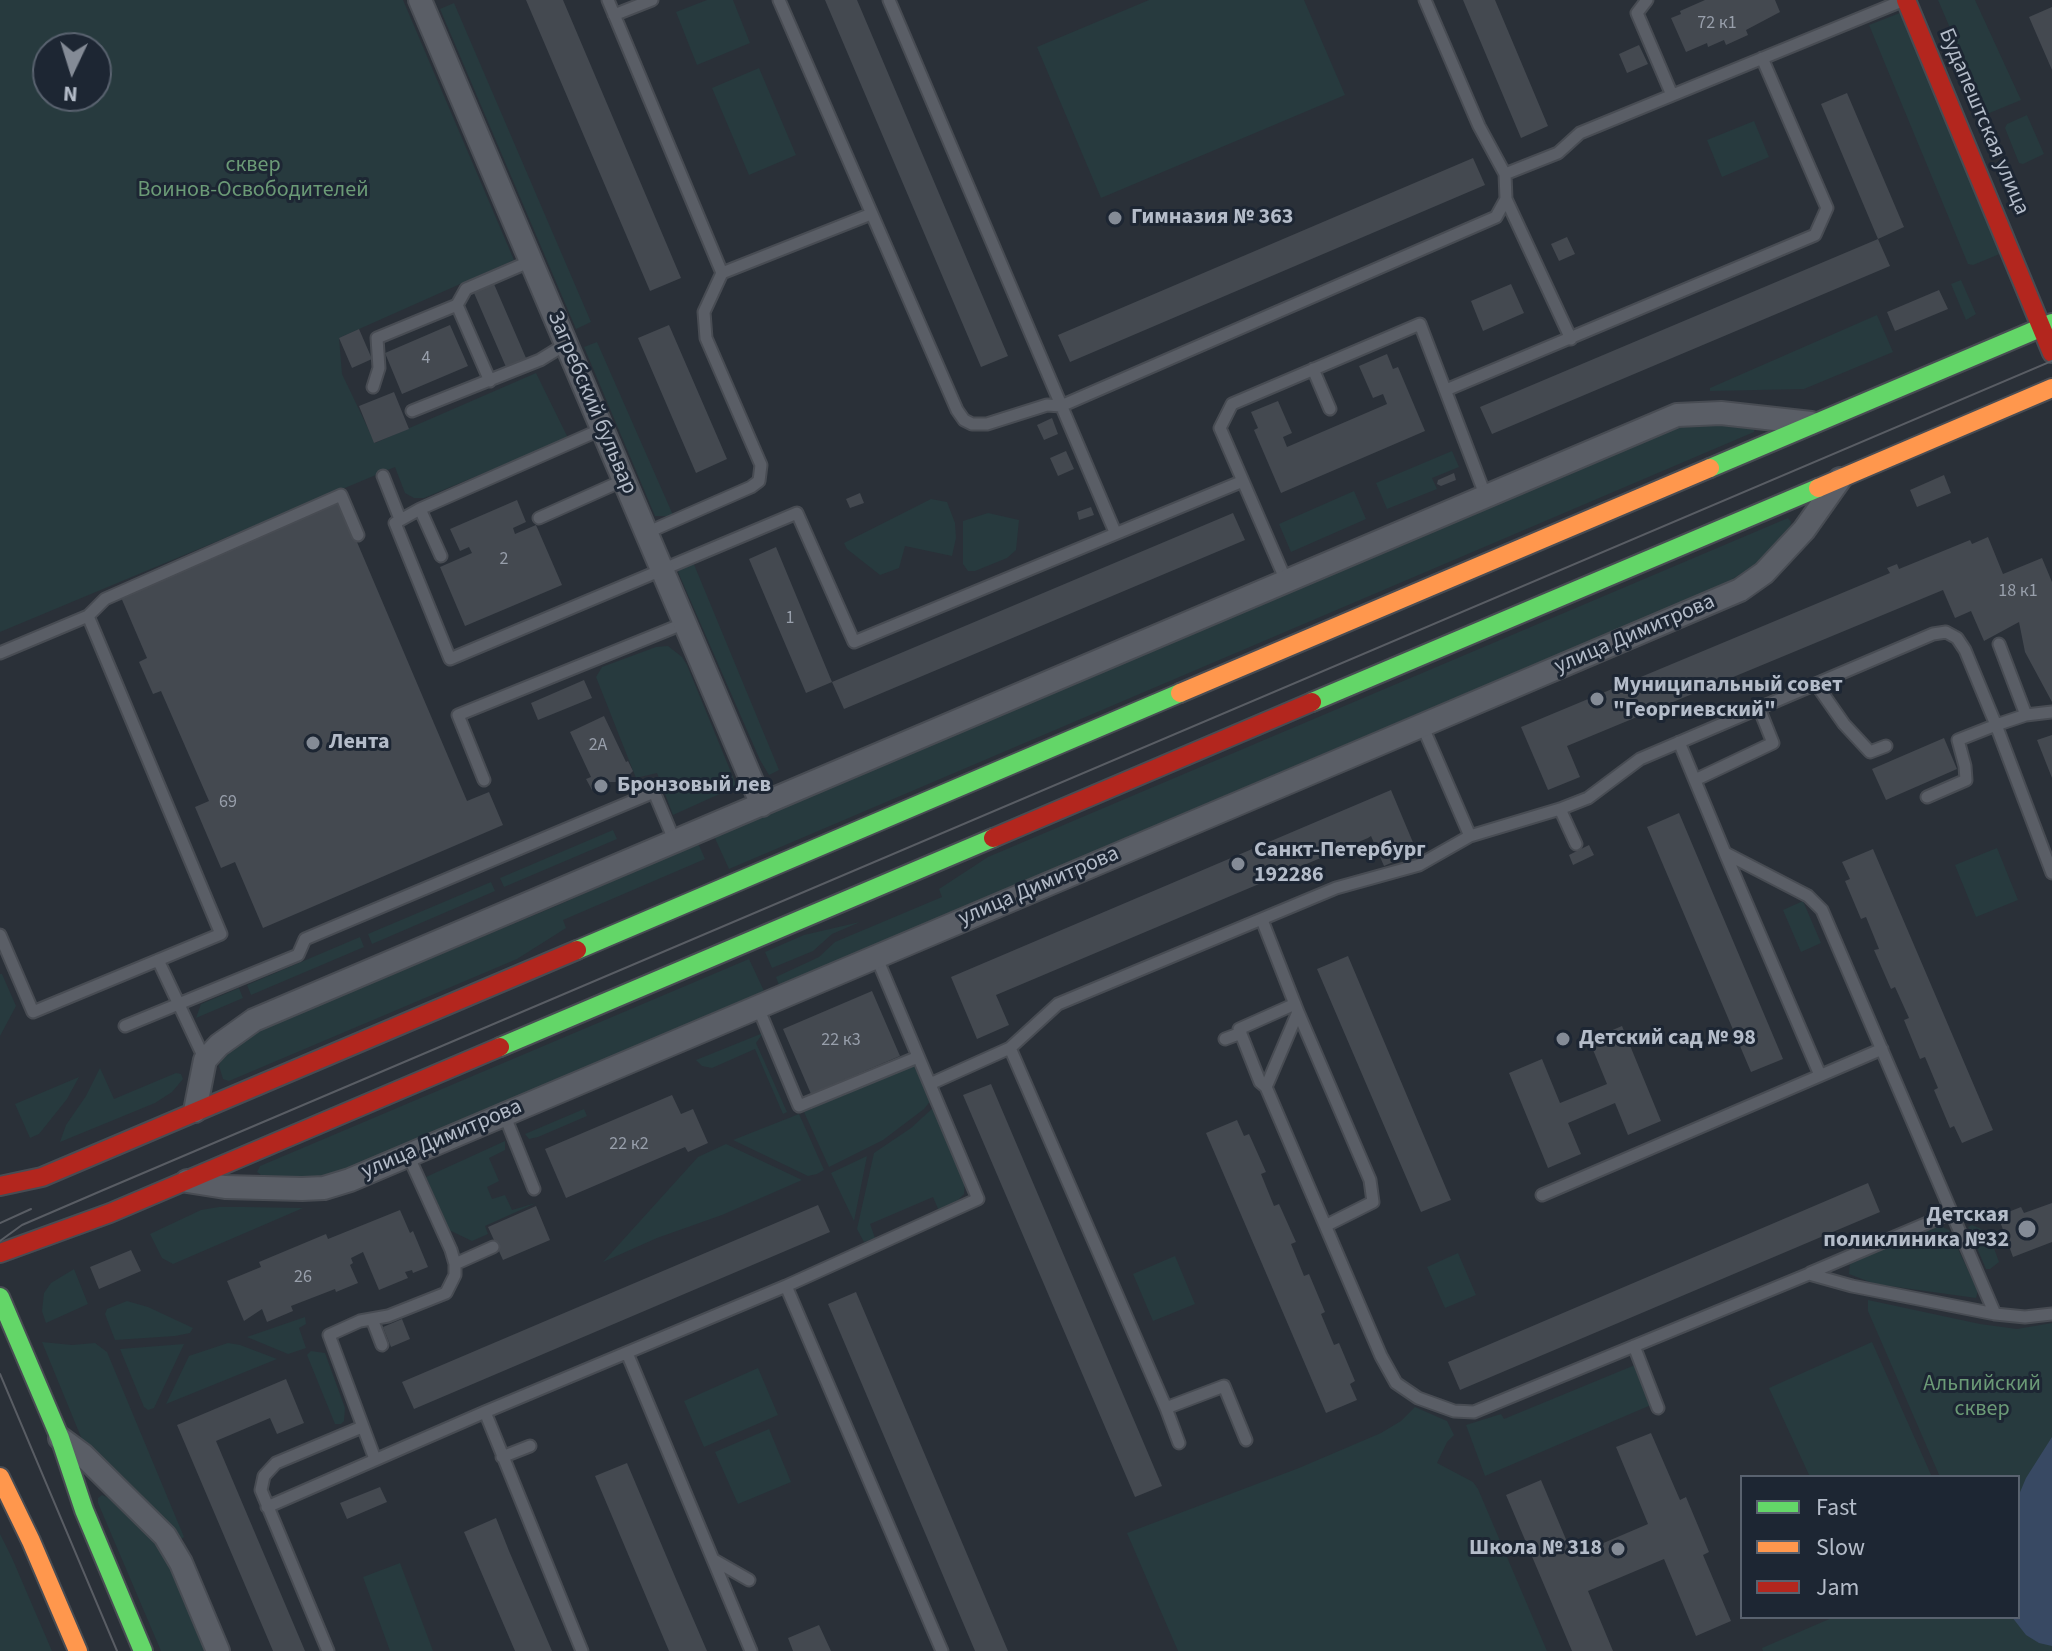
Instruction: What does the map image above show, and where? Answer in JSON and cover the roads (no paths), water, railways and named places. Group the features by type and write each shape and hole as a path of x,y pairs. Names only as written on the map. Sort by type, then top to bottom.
{"street":[{"name":"Загребский бульвар","path":"420,0 762,805"},
{"name":"Будапештская улица","path":"1905,0 2047,325 2052,353"},
{"path":"0,1186 42,1177 2047,325"},
{"path":"0,1253 64,1232 186,1181 2052,388"},
{"path":"195,1111 205,1060 219,1045 254,1020 1677,415 1721,413 1816,423"},
{"name":"улица Димитрова","path":"186,1181 225,1187 324,1188 350,1180 1740,590 1764,573 1804,530 1842,477"},
{"path":"0,1297 60,1438 84,1510 143,1651"},
{"path":"60,1438 83,1455 165,1536 181,1563 218,1651"},
{"path":"0,1477 78,1651"}],"lane":[{"path":"608,0 722,273"},
{"path":"614,15 652,0"},
{"path":"779,0 957,410 964,420 979,425 1047,405 1061,406 1496,217 1506,199"},
{"path":"889,0 1115,532"},
{"path":"1425,0 1479,126 1505,174 1506,199 1571,339"},
{"path":"1647,0 1637,13 1672,95"},
{"path":"1505,174 1558,153 1580,133 1905,0"},
{"path":"1446,390 1815,235 1827,208 1762,58"},
{"path":"646,533 759,481 761,465 706,338 704,312 722,273 782,243 871,214"},
{"path":"373,387 379,368 377,338 457,305 466,289 531,261"},
{"path":"457,305 490,381"},
{"path":"1287,583 1220,428 1232,404 1313,369 1420,324 1487,497"},
{"path":"412,411 540,360 566,344"},
{"path":"1313,369 1330,409"},
{"path":"602,429 420,509 395,523 450,659 797,513 854,642 1243,481"},
{"path":"383,476 400,519"},
{"path":"539,518 624,480"},
{"path":"0,653 88,616 105,599 341,495 358,535"},
{"path":"420,509 441,556"},
{"path":"0,935 33,1012 221,934 88,616"},
{"path":"484,780 458,715 685,623"},
{"path":"930,1084 1010,1048 1058,1004 1336,888 1419,865 1470,836 1588,798 1640,759 1933,634 1946,632 1957,638 1965,650 2052,873"},
{"path":"1999,644 2026,715"},
{"path":"1816,684 1844,724 1870,752 1886,746"},
{"path":"1695,780 1773,743 1759,708"},
{"path":"1927,797 1966,780 1958,740 2026,715 2052,712"},
{"path":"1422,725 1470,836"},
{"path":"1679,742 1820,1075"},
{"path":"125,1026 298,955 305,939 654,792 676,843"},
{"path":"1560,809 1576,844"},
{"path":"1725,853 1808,896 1822,910 1995,1314"},
{"path":"1262,920 1370,1180 1373,1202 1327,1225"},
{"path":"267,1507 786,1286 978,1199 875,956"},
{"path":"158,960 205,1060"},
{"path":"757,1005 799,1106 918,1057"},
{"path":"1297,1008 1239,1029 1388,1371 1405,1391 1454,1411 1474,1412 1951,1213"},
{"path":"1266,1087 1297,1008"},
{"path":"1225,1039 1241,1033"},
{"path":"1010,1048 1179,1443"},
{"path":"1542,1195 1882,1049"},
{"path":"503,1114 534,1189"},
{"path":"375,1459 329,1335 360,1321 388,1316 446,1293 455,1275 455,1264 408,1155"},
{"path":"455,1264 493,1247"},
{"path":"1809,1274 1852,1286 1995,1314 2025,1317 2052,1314"},
{"path":"786,1286 942,1651"},
{"path":"372,1319 382,1345"},
{"path":"1634,1346 1658,1408"},
{"path":"627,1353 751,1651"},
{"path":"1166,1408 1224,1386 1246,1440"},
{"path":"485,1412 582,1651"},
{"path":"328,1651 261,1490 264,1476 276,1463 362,1427"},
{"path":"502,1457 530,1446"},
{"path":"714,1560 749,1580"}],"water":[{"path":"2052,1437 2052,1646 2026,1635 2014,1619 2020,1619 2020,1492"}],"tram line":[{"path":"0,1241 22,1225 101,1191 2052,361"},
{"path":"0,1223 31,1209"},
{"path":"0,1374 117,1651"}],"place":[{"name":"Гимназия № 363","path":"1115,218"},
{"name":"Муниципальный совет \"Георгиевский\"","path":"1597,699"},
{"name":"Лента","path":"313,743"},
{"name":"Бронзовый лев","path":"601,786"},
{"name":"Санкт-Петербург 192286","path":"1238,864"},
{"name":"Детский сад № 98","path":"1563,1039"},
{"name":"Детская поликлиника №32","path":"2027,1229"},
{"name":"Школа № 318","path":"1618,1549"}],"park label":[{"name":"сквер Воинов-Освободителей","path":"253,178"},
{"name":"Альпийский сквер","path":"1982,1398"}]}
